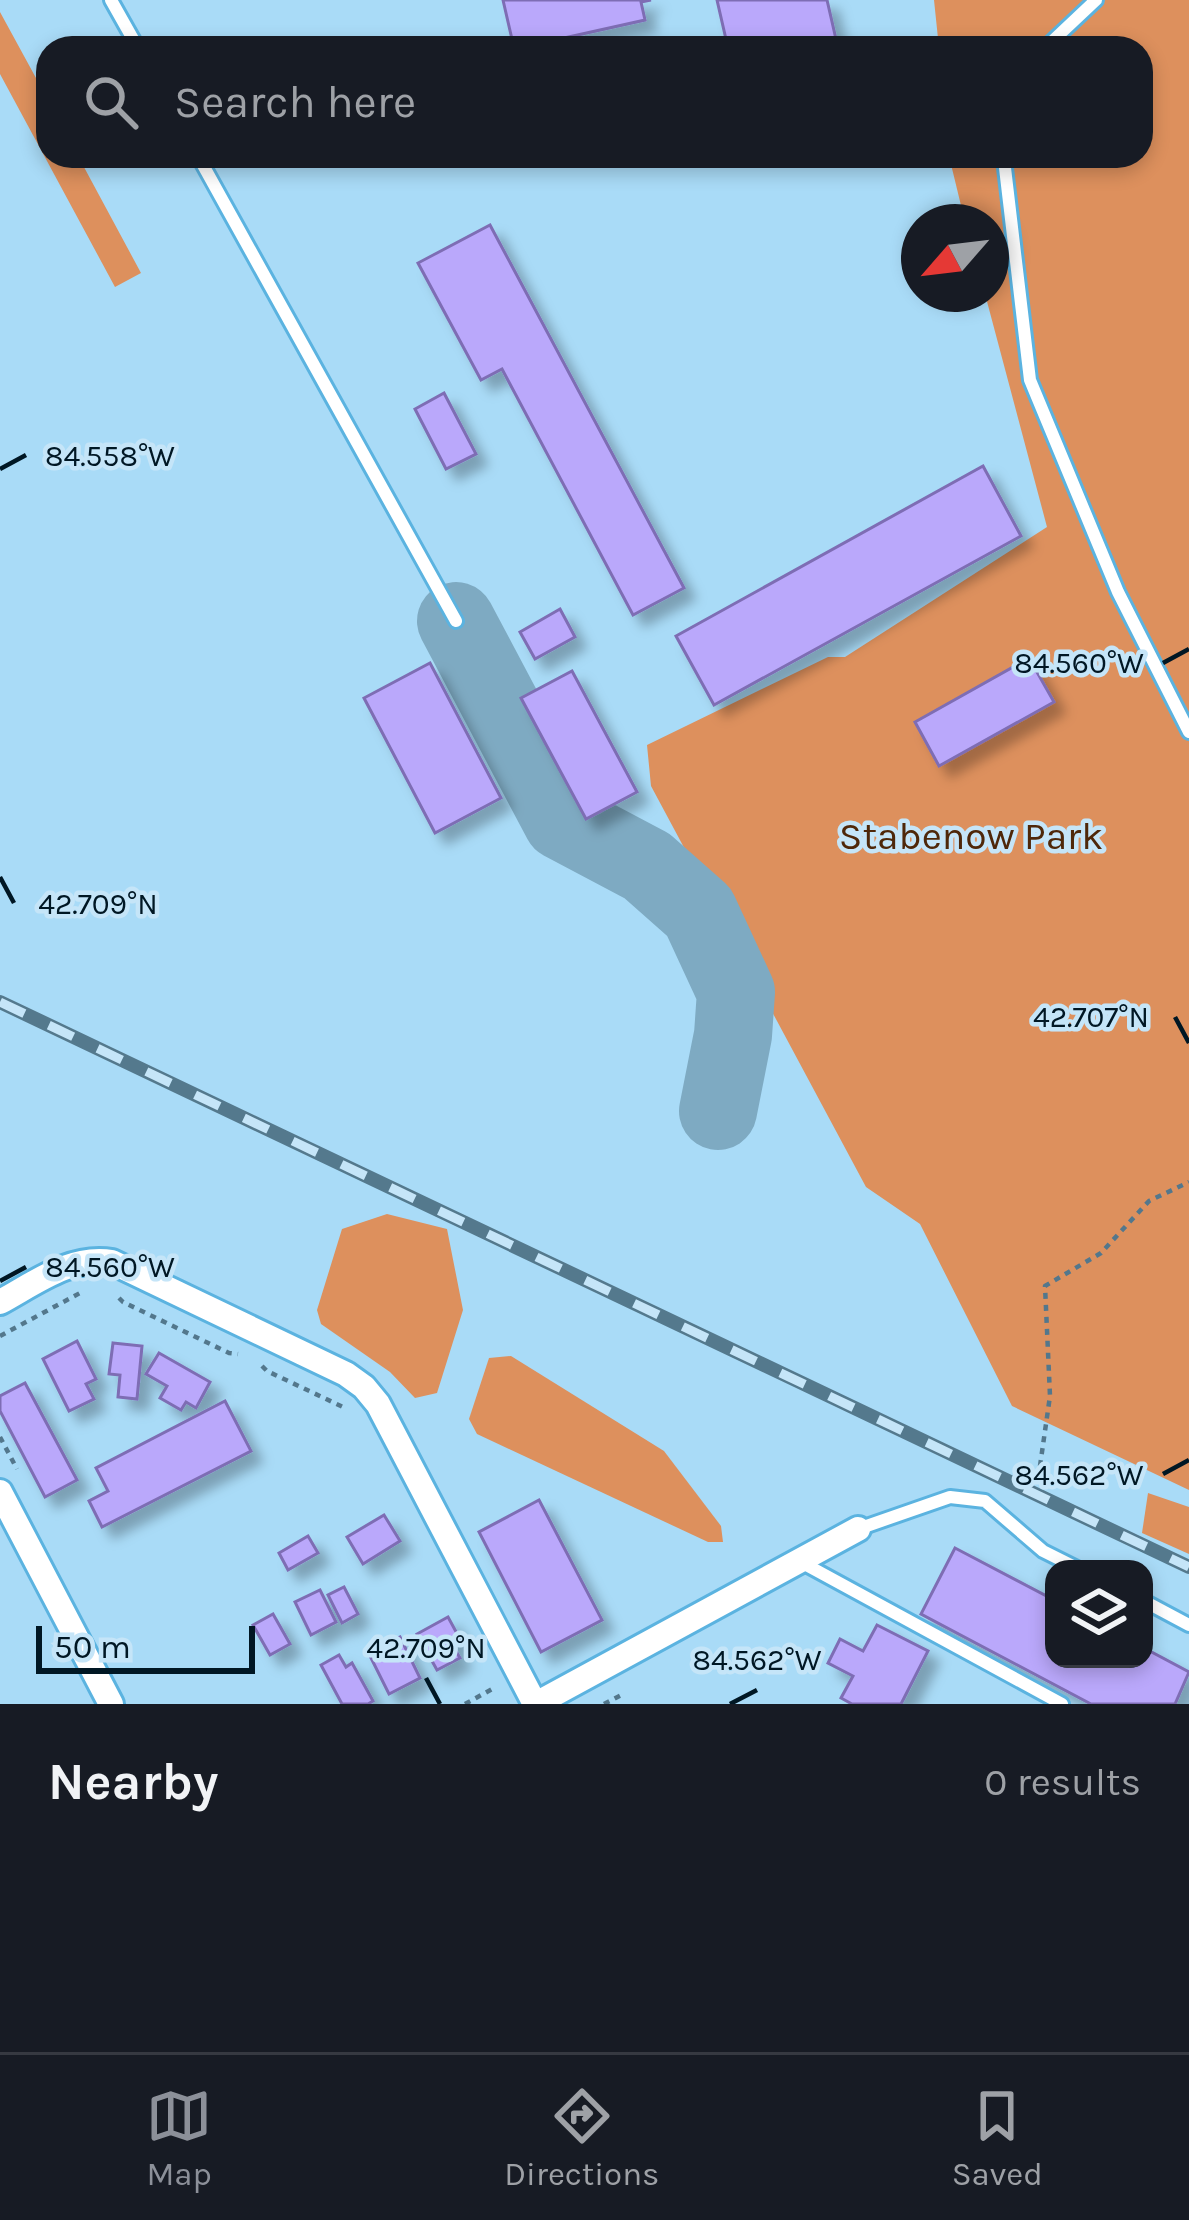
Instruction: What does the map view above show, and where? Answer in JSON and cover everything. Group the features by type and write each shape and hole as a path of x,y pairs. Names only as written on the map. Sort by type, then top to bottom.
{"street":[{"path":"0,1301 77,1261 112,1262 346,1374 364,1387 378,1404 535,1704 858,1529"},
{"path":"0,1492 111,1704"}],"lane":[{"path":"111,0 131,36"},
{"path":"1058,36 1096,0"},
{"path":"205,168 456,621"},
{"path":"1005,168 1030,380 1118,592 1189,732"},
{"path":"858,1529 950,1497 985,1502 1043,1551 1061,1560"},
{"path":"799,1561 1062,1704"},
{"path":"1153,1606 1189,1625"}],"path":[{"path":"1040,1466 1050,1396 1045,1286 1101,1253 1149,1201 1189,1182"},
{"path":"0,1336 96,1284"},
{"path":"111,1288 123,1302 229,1354 253,1355 267,1371 349,1410"},
{"path":"465,1704 496,1687"},
{"path":"604,1704 625,1693"}],"green space":[{"name":"Stabenow Park","path":"934,0 1189,0 1189,1490 1012,1406 920,1224 866,1187 651,786 647,745 828,657 845,657 1047,527 990,312 1009,312 1009,204 961,204 952,168 1153,168 1153,36 938,36"},
{"path":"0,12 36,78 36,141 0,74"},
{"path":"51,168 84,168 141,273 115,287"},
{"path":"387,1214 447,1229 463,1310 437,1393 415,1398 390,1372 321,1324 317,1310 342,1229"},
{"path":"511,1356 664,1451 721,1526 723,1542 708,1542 477,1434 469,1419 489,1358"},
{"path":"1148,1493 1189,1507 1189,1554 1142,1533"}],"building":[{"path":"503,0 651,0 641,2 645,20 573,36 511,36"},
{"path":"717,0 827,0 835,36 725,36"},
{"path":"490,225 684,588 633,615 502,369 481,380 418,263"},
{"path":"444,393 476,454 446,469 415,409"},
{"path":"983,466 1021,536 714,705 676,636"},
{"path":"560,609 575,637 535,659 520,632"},
{"path":"1029,658 1054,702 939,766 915,722"},
{"path":"430,663 501,798 435,833 364,698"},
{"path":"572,671 637,792 586,819 521,698"},
{"path":"77,1341 96,1379 86,1384 94,1399 69,1411 43,1359"},
{"path":"113,1343 142,1346 137,1399 118,1397 120,1375 109,1374"},
{"path":"159,1353 210,1382 196,1408 186,1402 181,1410 160,1398 167,1386 146,1374"},
{"path":"25,1383 77,1480 45,1497 0,1411 0,1396"},
{"path":"225,1401 251,1451 102,1527 89,1501 108,1491 96,1468"},
{"path":"539,1500 602,1620 541,1652 479,1532"},
{"path":"384,1515 400,1541 363,1564 347,1537"},
{"path":"308,1536 318,1553 288,1570 279,1553"},
{"path":"955,1548 1045,1595 1045,1668 1153,1668 1153,1653 1189,1672 1175,1704 1091,1704 921,1614"},
{"path":"344,1587 358,1614 342,1623 328,1595"},
{"path":"320,1590 336,1622 311,1635 295,1602"},
{"path":"273,1614 290,1644 270,1655 253,1625"},
{"path":"448,1617 460,1639 451,1643 460,1658 437,1670 417,1634"},
{"path":"877,1625 928,1651 901,1704 852,1704 841,1698 853,1676 828,1663 840,1639 863,1651"},
{"path":"400,1637 420,1678 389,1694 368,1652"},
{"path":"339,1655 346,1667 352,1663 373,1701 342,1704 321,1665"}],"taxiway":[{"path":"456,621 562,821 647,866 699,912 736,992 718,1111"}],"railway":[{"path":"0,1002 1189,1567"}]}
